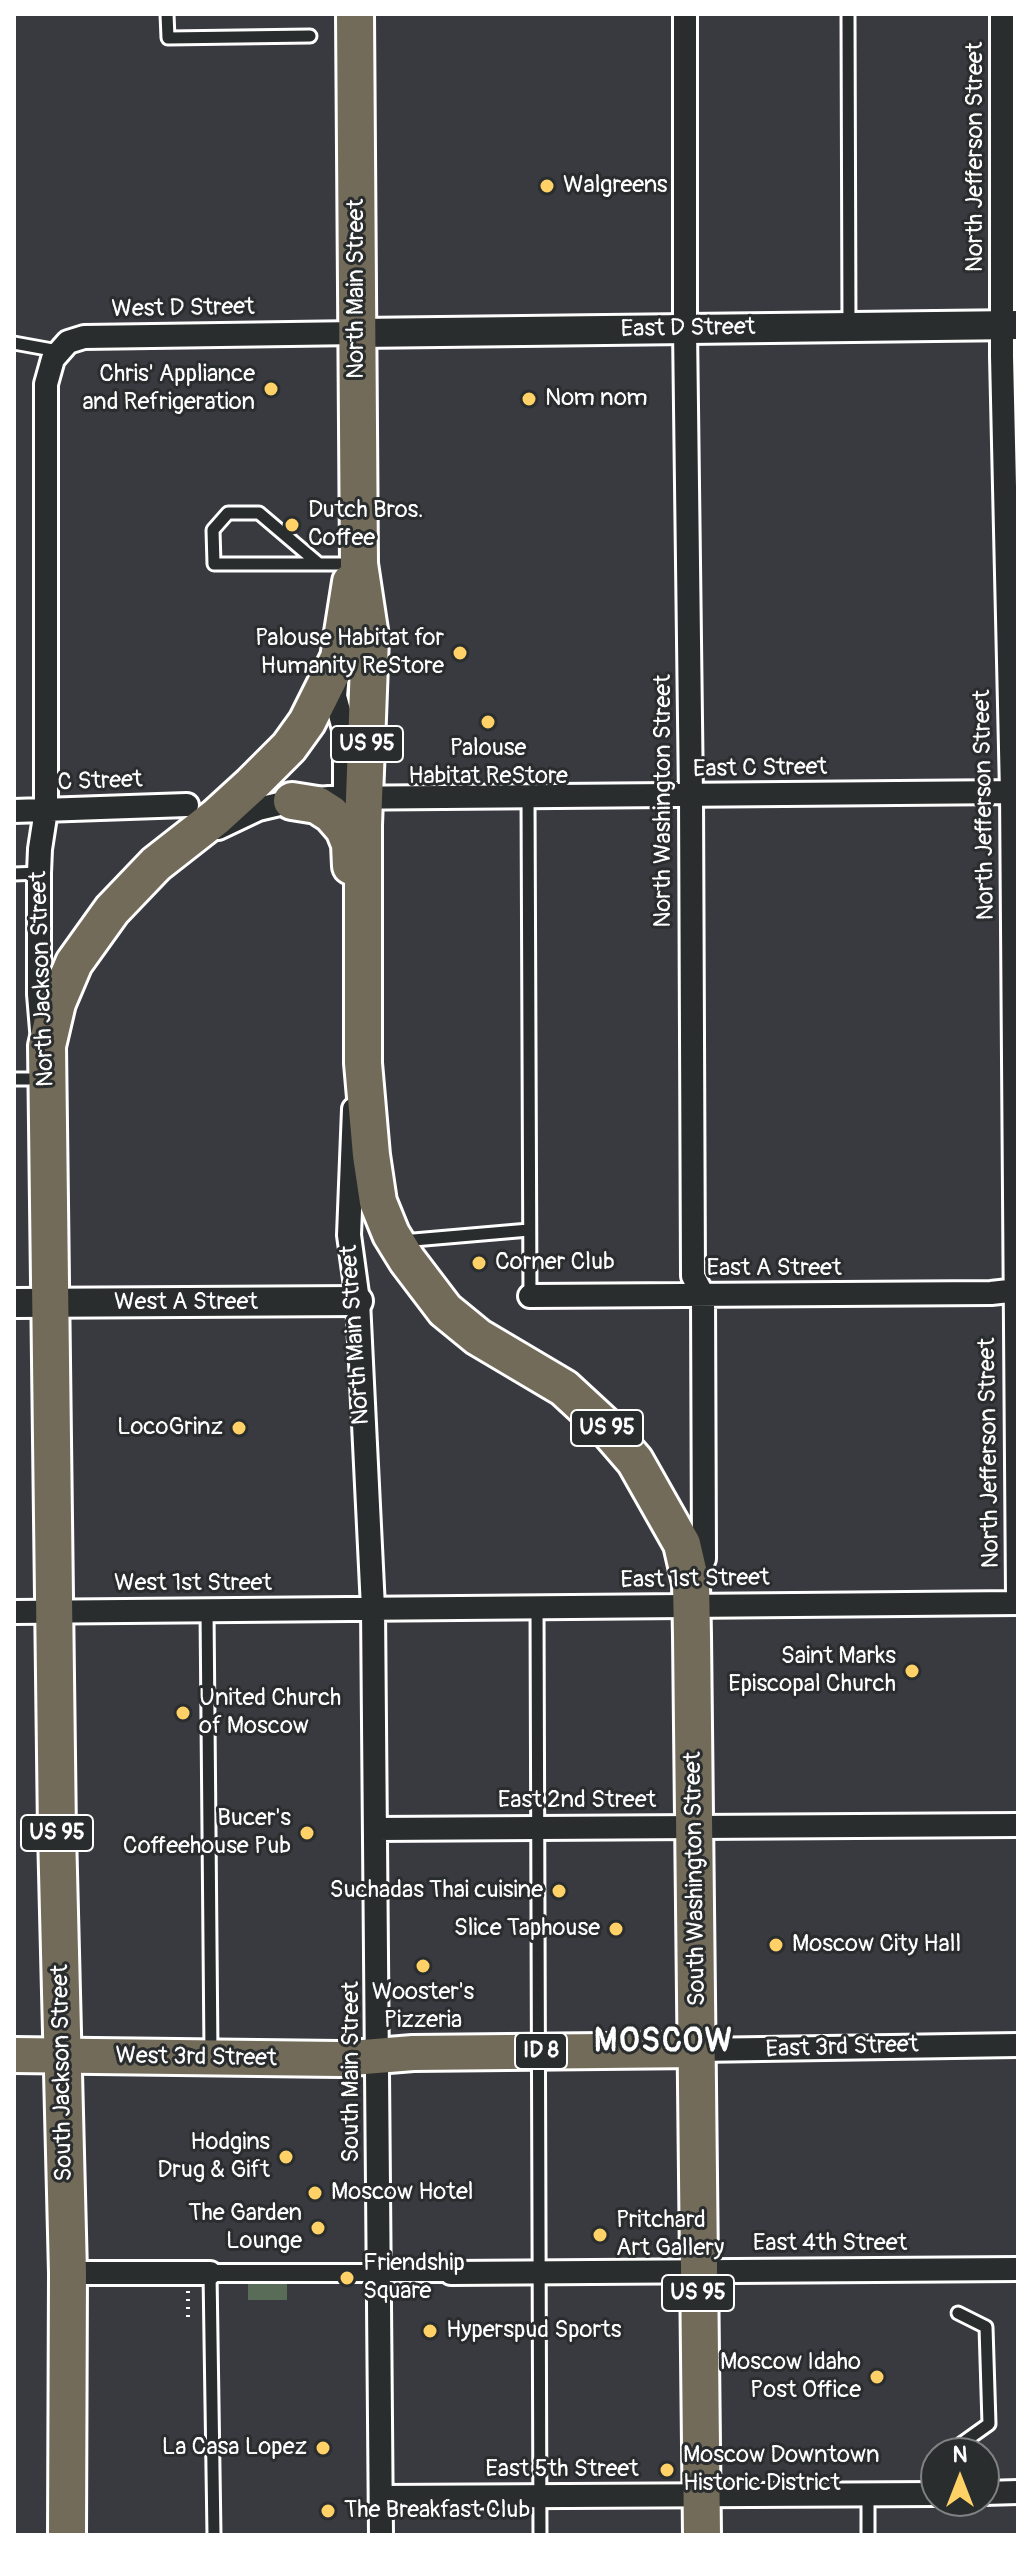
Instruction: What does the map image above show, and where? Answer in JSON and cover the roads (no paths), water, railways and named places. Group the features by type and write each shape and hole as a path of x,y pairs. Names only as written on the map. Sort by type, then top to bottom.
{"highway":[{"name":"North Main Street","path":"355,14 359,564 370,637 355,798 362,925 363,1063 378,1202 396,1242 445,1310 478,1337 564,1388 603,1424 635,1461 682,1544 691,1595"},
{"name":"North Main Street","path":"36,1068 74,963 112,910 156,864 251,785 289,747 313,711 339,658 349,588 359,564"},
{"path":"292,801 317,805 331,814 344,829 350,844 351,896 362,925"},
{"name":"North Jackson Street","path":"36,1068 50,1303 56,1610"},
{"name":"South Washington Street","path":"691,1595 702,2535"},
{"name":"South Jackson Street","path":"56,1610 57,1832 68,2273 67,2535"}],"main road":[{"name":"East 3rd Street","path":"378,2056 698,2050"},
{"name":"West 3rd Street","path":"14,2055 339,2059 378,2056"}],"street":[{"name":"North Washington Street","path":"685,14 693,1276 703,1295 704,1559 691,1595"},
{"name":"North Jefferson Street","path":"1002,14 1010,325 1014,696 1012,792 1018,1595"},
{"name":"East D Street","path":"358,333 1010,325"},
{"name":"West D Street","path":"58,351 68,342 84,337 358,333"},
{"name":"North Jackson Street","path":"36,1068 41,1025 39,873 46,810 46,384 58,351"},
{"name":"North Main Street","path":"339,658 335,696 345,733 355,798"},
{"name":"East C Street","path":"170,854 258,809 292,801 1012,792"},
{"name":"C Street","path":"14,811 187,805"},
{"name":"North Main Street","path":"363,1063 352,1127 350,1249 358,1301 373,1608"},
{"name":"East A Street","path":"530,1296 991,1293 1017,1290"},
{"name":"West A Street","path":"14,1303 358,1301"},
{"name":"East 1st Street","path":"373,1608 537,1607 691,1595 1018,1603"},
{"name":"West 1st Street","path":"14,1612 373,1608"},
{"name":"South Main Street","path":"373,1608 381,2535"},
{"name":"East 2nd Street","path":"376,1829 1018,1825"},
{"name":"East 3rd Street","path":"698,2050 1018,2045"},
{"name":"East 4th Street","path":"451,2273 1018,2269"},
{"path":"68,2273 451,2273"},
{"name":"East 5th Street","path":"381,2497 920,2494"}],"lane":[{"path":"167,14 168,38 310,36"},
{"path":"848,14 849,327"},
{"path":"14,343 58,351"},
{"path":"319,564 259,513 228,513 213,530 214,564 319,564 359,564"},
{"path":"528,797 530,1296"},
{"path":"14,874 39,873"},
{"path":"396,1242 529,1230"},
{"path":"537,1607 540,2535"},
{"path":"207,1610 211,2058"},
{"path":"210,2273 214,2535"},
{"path":"958,2313 986,2327 989,2424 971,2437"},
{"path":"868,2495 868,2535"}],"place":[{"name":"Walgreens","path":"547,186"},
{"name":"Chris' Appliance and Refrigeration","path":"271,389"},
{"name":"Nom nom","path":"529,399"},
{"name":"Dutch Bros. Coffee","path":"292,525"},
{"name":"Palouse Habitat for Humanity ReStore","path":"460,653"},
{"name":"Palouse Habitat ReStore","path":"488,722"},
{"name":"Corner Club","path":"479,1263"},
{"name":"LocoGrinz","path":"239,1428"},
{"name":"Saint Marks Episcopal Church","path":"912,1671"},
{"name":"United Church of Moscow","path":"183,1713"},
{"name":"Bucer's Coffeehouse Pub","path":"307,1833"},
{"name":"Suchadas Thai cuisine","path":"559,1891"},
{"name":"Slice Taphouse","path":"616,1929"},
{"name":"Moscow City Hall","path":"776,1945"},
{"name":"Wooster's Pizzeria","path":"423,1966"},
{"name":"Hodgins Drug & Gift","path":"286,2157"},
{"name":"Moscow Hotel","path":"315,2193"},
{"name":"The Garden Lounge","path":"318,2228"},
{"name":"Pritchard Art Gallery","path":"600,2235"},
{"name":"Friendship Square","path":"347,2278"},
{"name":"Hyperspud Sports","path":"430,2331"},
{"name":"Moscow Idaho Post Office","path":"877,2377"},
{"name":"La Casa Lopez","path":"323,2448"},
{"name":"Moscow Downtown Historic District","path":"667,2470"},
{"name":"The Breakfast Club","path":"328,2511"}],"district":[{"name":"MOSCOW","path":"664,2043"}]}
